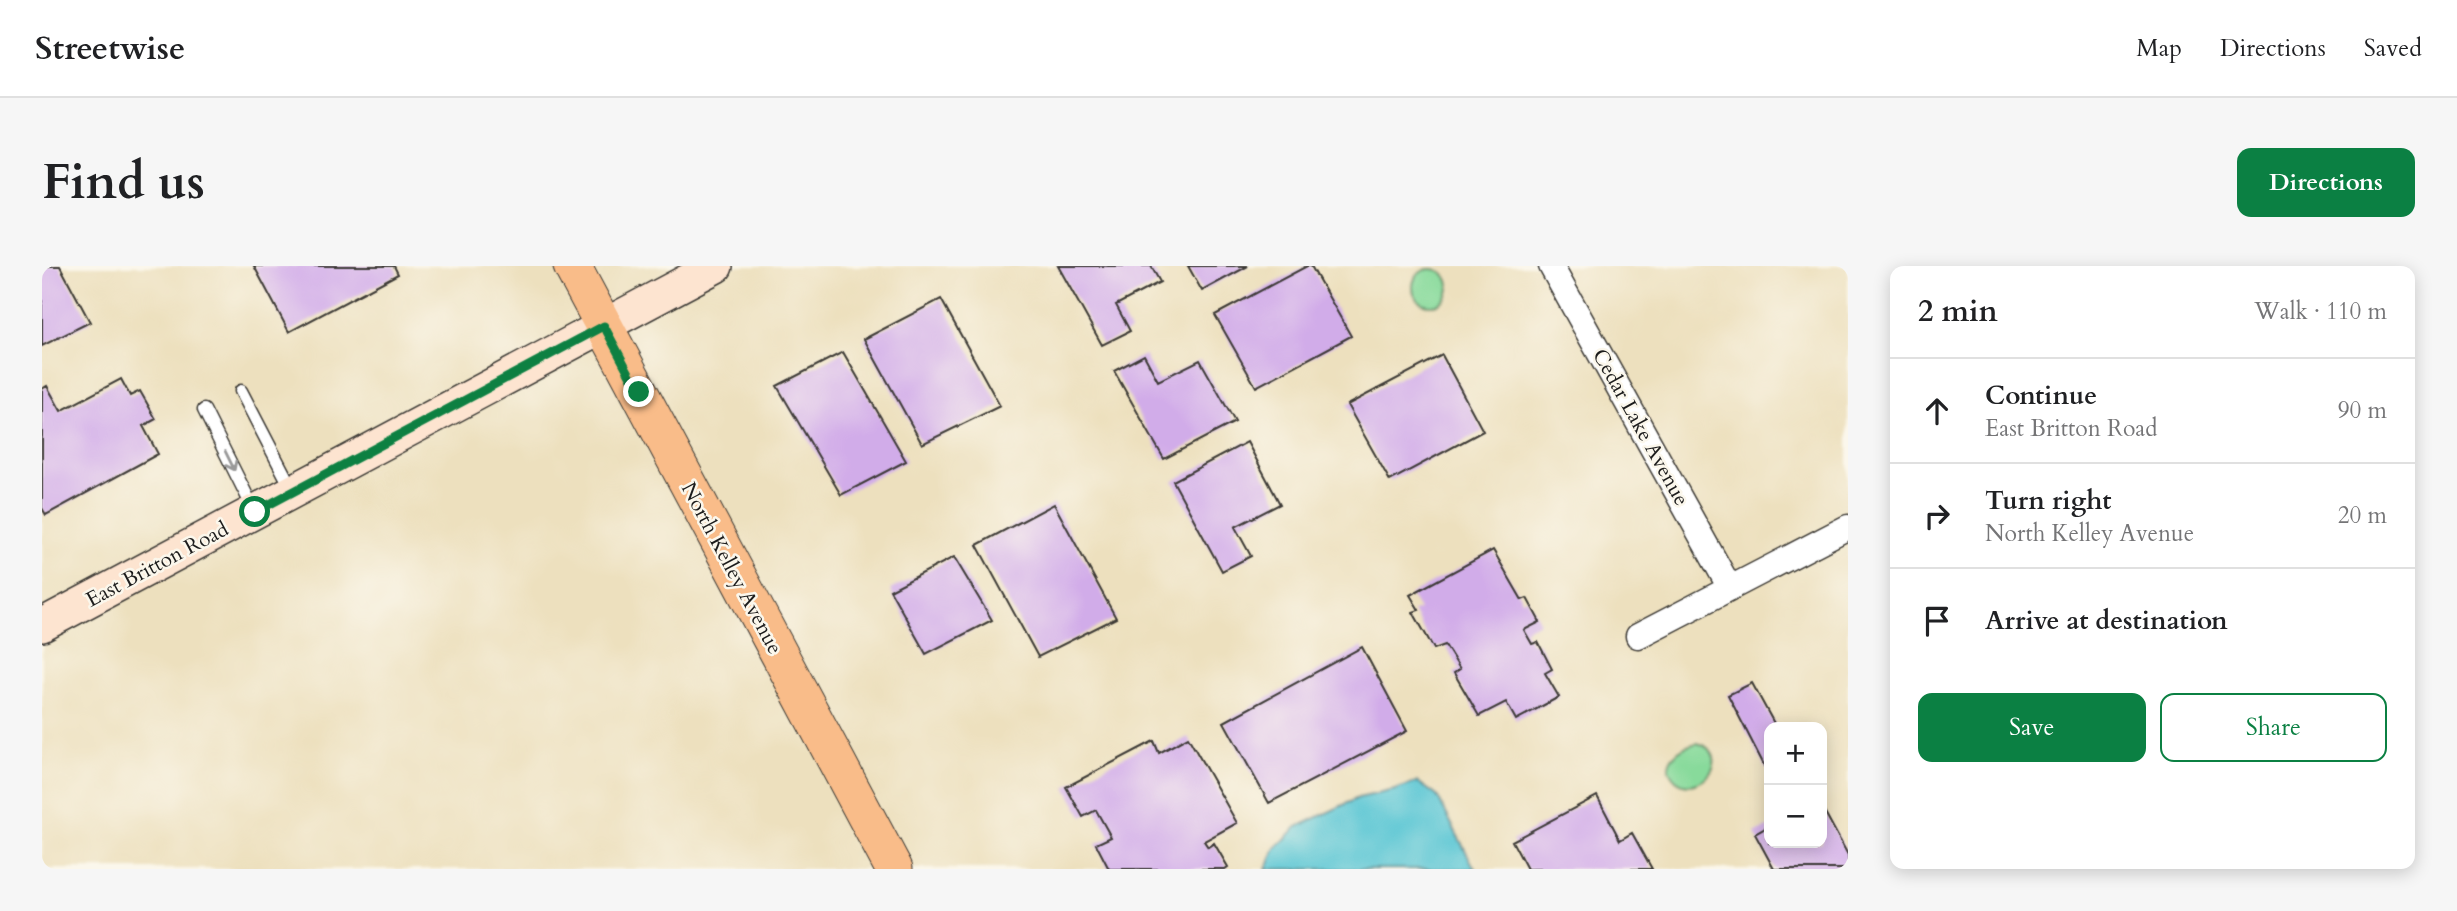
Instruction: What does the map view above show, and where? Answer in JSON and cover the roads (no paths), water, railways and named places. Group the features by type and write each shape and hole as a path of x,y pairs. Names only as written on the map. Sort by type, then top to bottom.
{"main road":[{"name":"North Kelley Avenue","path":"572,266 894,869"},
{"name":"East Britton Road","path":"42,625 716,266"}],"street":[{"name":"Cedar Lake Avenue","path":"1552,266 1730,587"},
{"path":"1638,636 1848,527"}],"lane":[{"path":"241,391 293,491"},
{"path":"204,410 255,512"}],"water":[{"path":"1418,782 1437,796 1475,869 1266,869 1276,848 1297,827 1358,798"}]}
